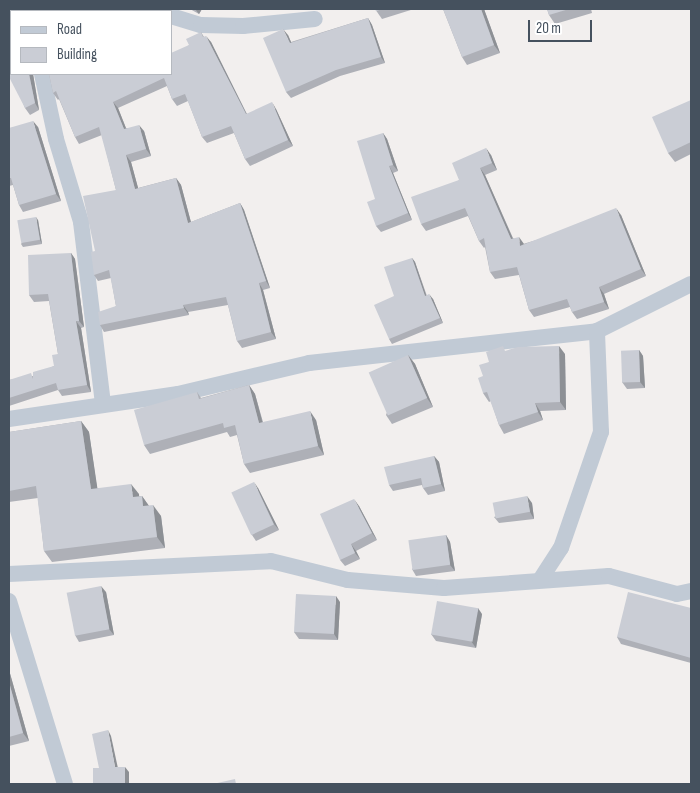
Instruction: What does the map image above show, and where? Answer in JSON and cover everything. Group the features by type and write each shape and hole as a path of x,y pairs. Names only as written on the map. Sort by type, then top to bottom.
{"street":[{"path":"172,16 201,24 243,26 315,19"},
{"path":"42,75 56,139 74,190 81,222 104,406"},
{"path":"9,419 178,394 309,363 598,331 691,284"},
{"path":"540,580 561,548 601,432 598,331"},
{"path":"9,574 271,560 348,580 444,588 609,576 678,594 691,591"},
{"path":"9,601 65,784"}],"building":[{"path":"443,9 481,9 494,45 462,57"},
{"path":"547,9 569,9 549,15"},
{"path":"368,18 381,57 336,70 286,92 263,38 283,29 290,43"},
{"path":"201,32 203,37 206,36 246,114 272,102 288,140 245,159 231,126 202,137 185,94 172,99 164,78 113,102 124,129 139,125 146,149 126,155 135,189 176,178 188,223 240,203 266,281 259,283 271,332 237,341 226,297 183,305 184,308 100,325 98,312 116,306 109,270 94,275 91,252 95,251 83,196 116,190 99,127 75,137 56,91 53,93 49,75 172,75 172,53 189,45 186,39"},
{"path":"29,75 35,103 25,108 9,76"},
{"path":"691,100 691,142 668,153 652,117"},
{"path":"33,121 56,194 19,205 11,178 9,178 9,128"},
{"path":"383,133 393,165 389,166 408,213 376,226 367,202 375,199 357,141"},
{"path":"486,148 492,163 480,168 511,239 519,237 520,246 616,208 641,269 599,287 604,302 572,312 567,299 529,310 517,267 490,272 484,238 479,241 465,208 421,224 411,197 459,180 452,163"},
{"path":"36,217 40,240 21,243 17,220"},
{"path":"71,253 79,321 76,321 87,385 58,390 56,383 9,398 9,380 31,373 33,379 33,372 54,366 52,355 58,354 48,294 29,295 28,255"},
{"path":"412,258 425,296 429,294 440,318 389,339 374,305 394,296 384,267"},
{"path":"503,346 505,351 518,347 559,346 560,402 535,403 538,412 499,425 487,392 483,393 478,378 483,376 479,365 489,362 486,352"},
{"path":"639,350 640,382 622,383 621,351"},
{"path":"408,355 427,398 388,415 369,372"},
{"path":"249,385 259,423 310,411 318,446 244,464 235,425 224,428 223,423 144,445 134,410 197,392 199,399"},
{"path":"81,421 91,489 131,484 133,497 142,496 143,506 153,505 157,537 44,551 36,486 9,491 9,432"},
{"path":"434,456 441,484 423,488 421,478 389,485 384,467"},
{"path":"254,482 274,525 251,535 231,493"},
{"path":"527,496 530,512 496,518 493,503"},
{"path":"354,499 372,533 351,544 355,553 340,560 320,514"},
{"path":"446,535 450,565 413,570 408,540"},
{"path":"101,586 109,629 75,636 67,593"},
{"path":"628,592 691,608 691,658 617,637"},
{"path":"296,594 336,596 334,634 294,632"},
{"path":"437,601 478,608 472,642 431,634"},
{"path":"9,682 23,733 9,737"},
{"path":"108,730 115,767 125,767 125,784 93,784 93,768 99,768 92,734"},
{"path":"235,779 236,784 213,784"}]}
